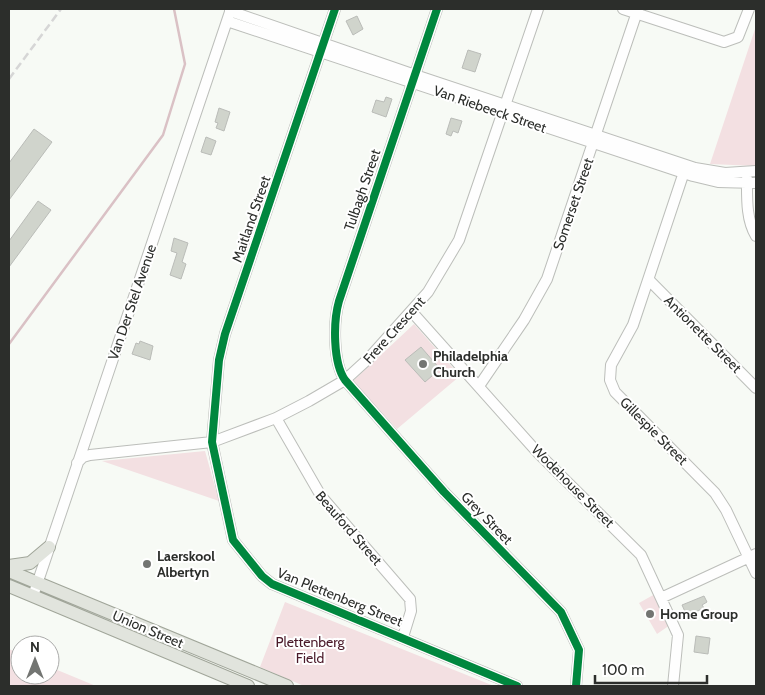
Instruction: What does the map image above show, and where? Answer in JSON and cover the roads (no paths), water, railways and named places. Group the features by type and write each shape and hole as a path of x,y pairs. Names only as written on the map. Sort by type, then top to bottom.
{"main road":[{"path":"9,566 30,563 50,547"},
{"name":"Union Street","path":"9,571 287,686"},
{"name":"Union Street","path":"9,586 248,686"},
{"path":"221,675 226,661"}],"street":[{"name":"Maitland Street","path":"212,442 221,348 335,9"},
{"name":"Tulbagh Street","path":"345,380 338,366 337,308 437,9"},
{"name":"Frere Crescent","path":"77,463 83,457 90,455 212,442 276,418 345,380 412,312 428,292 459,240 538,9"},
{"path":"623,9 638,11 719,41 729,41 738,37 749,9"},
{"name":"Somerset Street","path":"479,386 544,286 638,11"},
{"name":"Van Riebeeck Street","path":"229,13 281,34 685,169 718,182 752,183"},
{"name":"Van Der Stel Avenue","path":"33,596 229,13"},
{"name":"Van Riebeeck Street","path":"685,169 726,173 752,172"},
{"name":"Gillespie Street","path":"685,169 633,325 611,365 612,385 616,392 716,493 753,556 756,572"},
{"path":"752,172 750,216 756,236"},
{"name":"Antionette Street","path":"649,280 756,388"},
{"name":"Wodehouse Street","path":"412,312 538,453 638,552 679,639 673,686"},
{"name":"Grey Street","path":"345,380 444,492 561,612 579,650 576,686"},
{"name":"Beauford Street","path":"276,418 320,496 410,599 411,611 403,637"},
{"name":"Van Plettenberg Street","path":"212,442 233,540 262,576 276,586 403,637 517,686"},
{"path":"661,598 753,556"}],"waterway":[{"path":"9,344 163,135 185,64 174,9"}],"railway":[{"path":"9,79 61,9"}],"place":[{"name":"Philadelphia Church","path":"423,364"},
{"name":"Laerskool Albertyn","path":"147,564"},
{"name":"Home Group","path":"650,614"}],"park label":[{"name":"Plettenberg Field","path":"310,650"}]}
